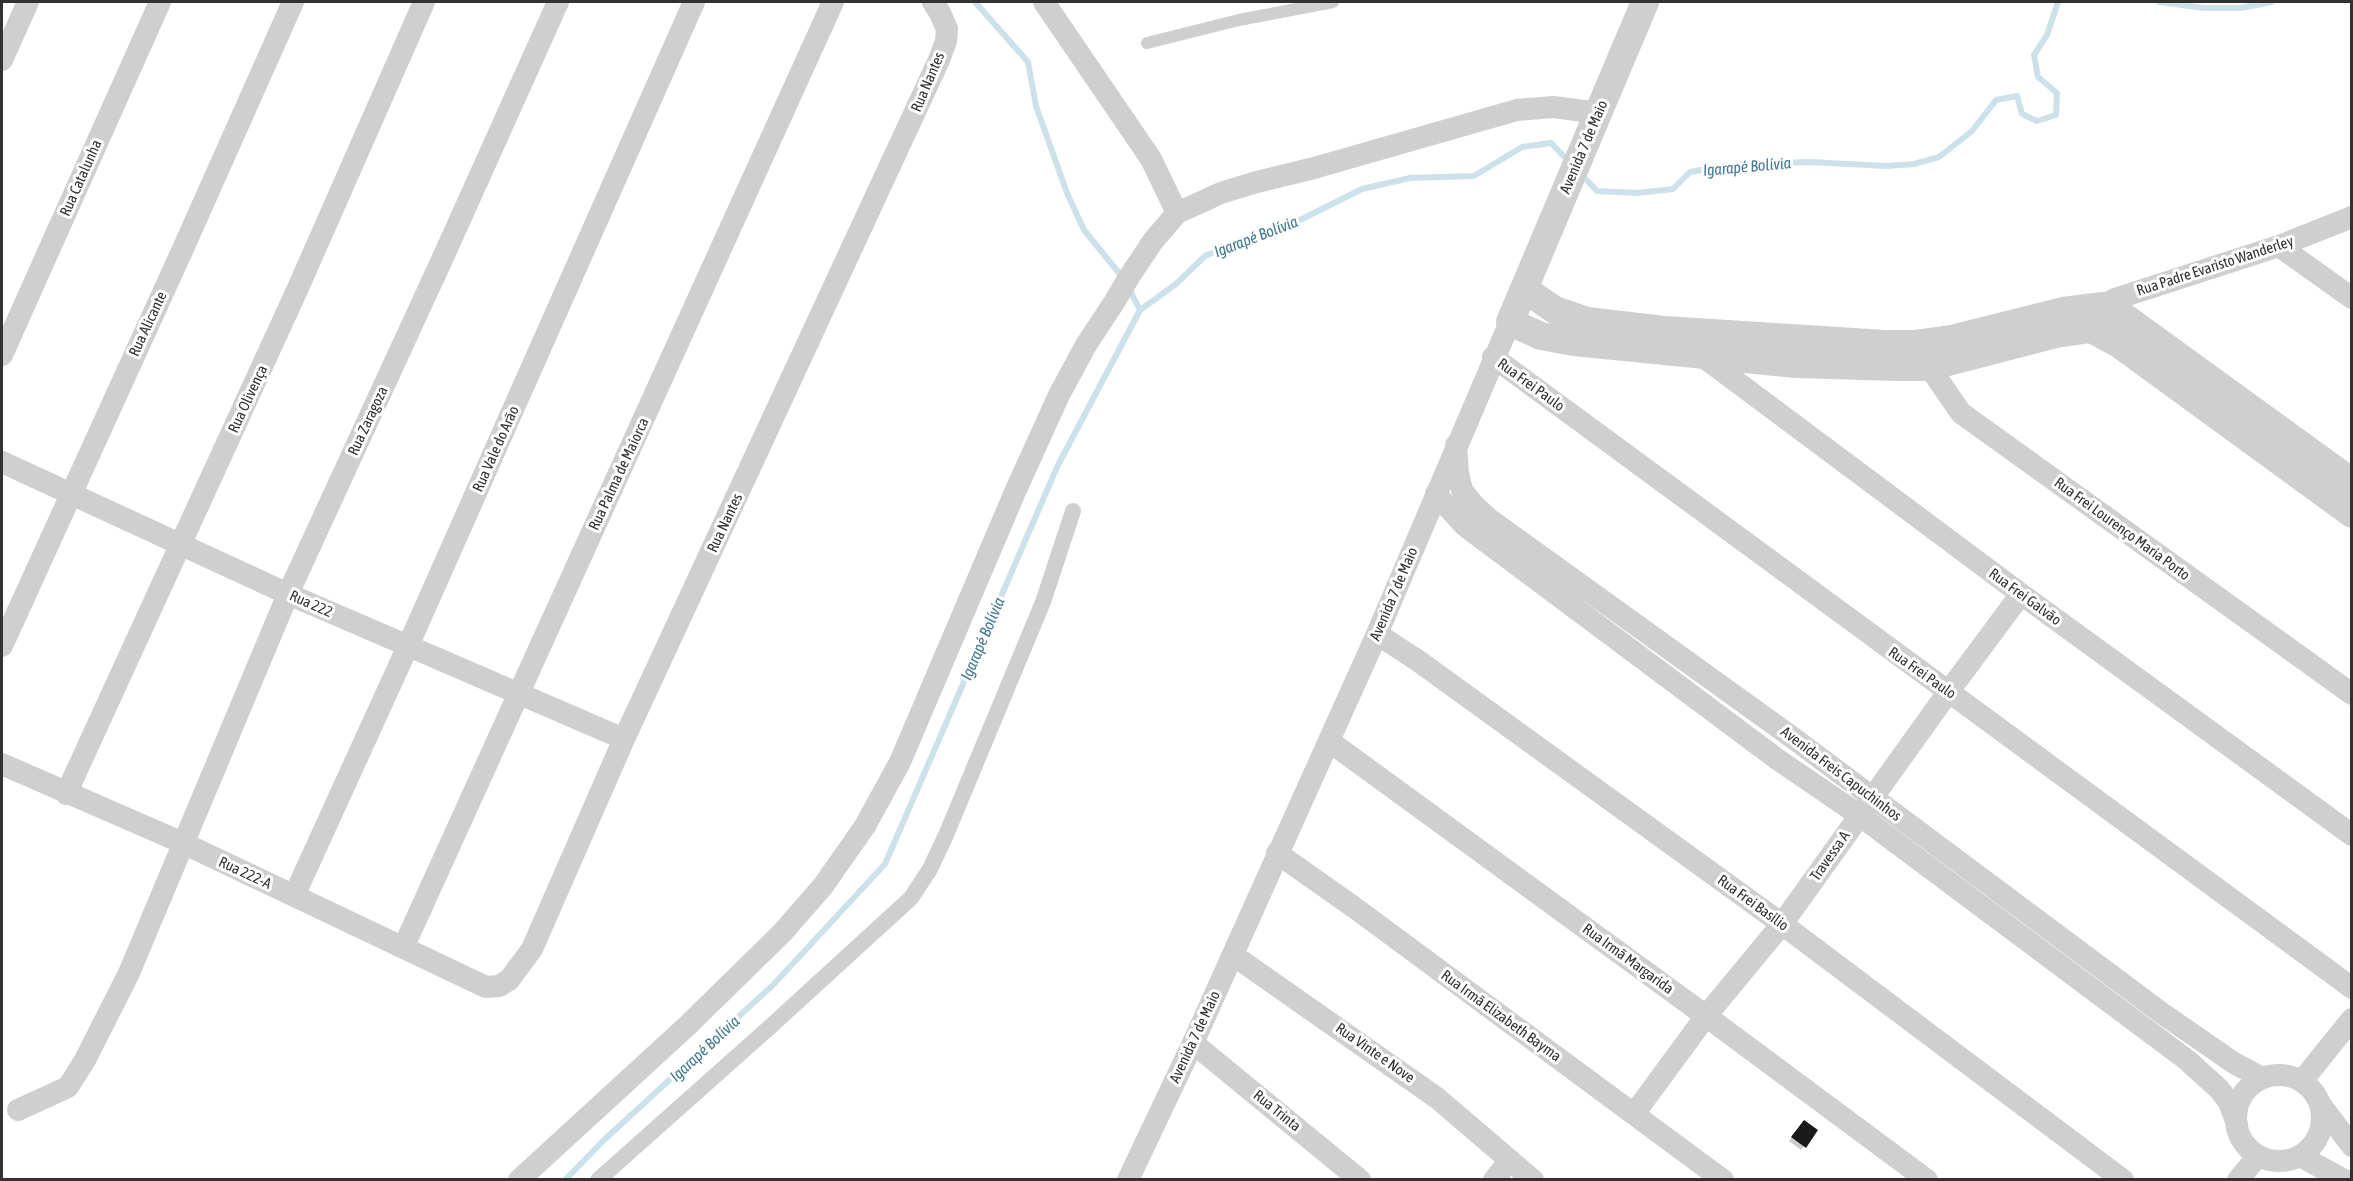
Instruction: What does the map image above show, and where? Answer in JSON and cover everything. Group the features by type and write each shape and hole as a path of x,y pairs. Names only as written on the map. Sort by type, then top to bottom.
{"street":[{"path":"2,58 28,2"},
{"name":"Rua Catalunha","path":"2,356 160,2"},
{"name":"Rua Alicante","path":"2,646 293,2"},
{"name":"Rua Olivença","path":"66,794 298,288 424,2"},
{"name":"Rua Zaragoza","path":"18,1110 68,1086 85,1060 129,973 288,594 441,264 558,2"},
{"name":"Rua Vale do Arão","path":"294,896 408,646 694,2"},
{"name":"Rua Palma de Maiorca","path":"404,946 833,2"},
{"name":"Rua Nantes","path":"486,987 499,986 509,980 532,949 624,739 860,234 946,41 947,28 933,2"},
{"path":"1044,2 1151,159 1177,213"},
{"name":"Avenida 7 de Maio","path":"1128,1179 1193,1043 1377,634 1645,2"},
{"path":"519,1179 687,1026 782,933 823,886 865,826 900,762 1015,492 1059,395 1086,345 1129,277 1153,241 1177,213 1252,183 1314,168 1516,110 1553,107 1594,126"},
{"name":"Rua Padre Evaristo Wanderley","path":"2097,318 2115,299 2279,246 2352,217"},
{"path":"2279,246 2352,298"},
{"path":"1524,289 1555,310 1587,321 1922,355"},
{"path":"1510,321 1541,336 1574,342 1796,364 1922,355 2055,334 2075,330 2097,318 2119,313 2352,482"},
{"path":"2097,318 2119,344 2352,514"},
{"name":"Rua Frei Lourenço Maria Porto","path":"1922,355 1960,413 2352,694"},
{"name":"Rua Frei Galvão","path":"1702,356 2021,594 2352,835"},
{"name":"Rua Frei Paulo","path":"1493,357 1852,623 1949,691 2352,988"},
{"name":"Avenida Freis Capuchinhos","path":"1456,445 1462,490 1489,519 1779,728 1866,807 2187,1060 2219,1089 2229,1102 2237,1124"},
{"name":"Rua 222","path":"2,462 288,594 624,739"},
{"name":"Avenida Freis Capuchinhos","path":"1436,494 1470,530 1777,759 1866,807 2234,1063 2262,1078"},
{"path":"598,1179 911,898 930,869 946,835 1043,602 1073,511"},
{"name":"Travessa A","path":"1634,1114 1706,1016 1782,924 2021,594"},
{"name":"Rua Frei Basílio","path":"1377,634 1417,660 1782,924 2123,1179"},
{"name":"Rua Irmã Margarida","path":"1329,741 1927,1179"},
{"name":"Rua 222-A","path":"2,764 66,794 183,843 404,946 486,987"},
{"name":"Rua Irmã Elizabeth Bayma","path":"1277,854 1355,908 1723,1179"},
{"name":"Rua Vinte e Nove","path":"1233,955 1437,1098 1533,1179"},
{"path":"2302,1081 2352,1019"},
{"name":"Rua Trinta","path":"1193,1043 1360,1179"},
{"path":"2320,1104 2322,1119 2319,1134 2300,1156 2286,1160 2272,1160 2258,1156 2240,1136 2237,1110 2250,1086 2262,1078 2289,1075 2302,1081 2314,1091 2320,1104 2352,1146"},
{"path":"2238,1179 2258,1156"},
{"path":"2300,1156 2344,1179"},
{"path":"1494,1179 1510,1160"}],"lane":[{"path":"1147,43 1239,20 1333,2"}],"building":[{"path":"1804,1120 1818,1130 1806,1148 1791,1137"}],"waterway":[{"path":"975,2 1028,62 1036,106 1067,193 1084,230 1123,278"},
{"name":"Igarapé Bolívia","path":"1581,174 1597,191 1637,193 1673,189 1690,172 1728,165 1810,162 1886,166 1914,164 1939,157 1972,131 1996,100 2017,96 2022,114 2037,121 2056,115 2057,93 2038,77 2034,55 2047,35 2058,2"},
{"name":"Igarapé Bolívia","path":"2159,2 2204,8 2241,8 2272,2"},
{"name":"Igarapé Bolívia","path":"565,1180 605,1139 773,985 885,864 1058,465 1140,310 1176,284 1205,256 1245,239 1290,225 1362,189 1410,178 1474,176 1522,147 1551,143 1570,163"},
{"path":"1128,287 1140,310"}]}
